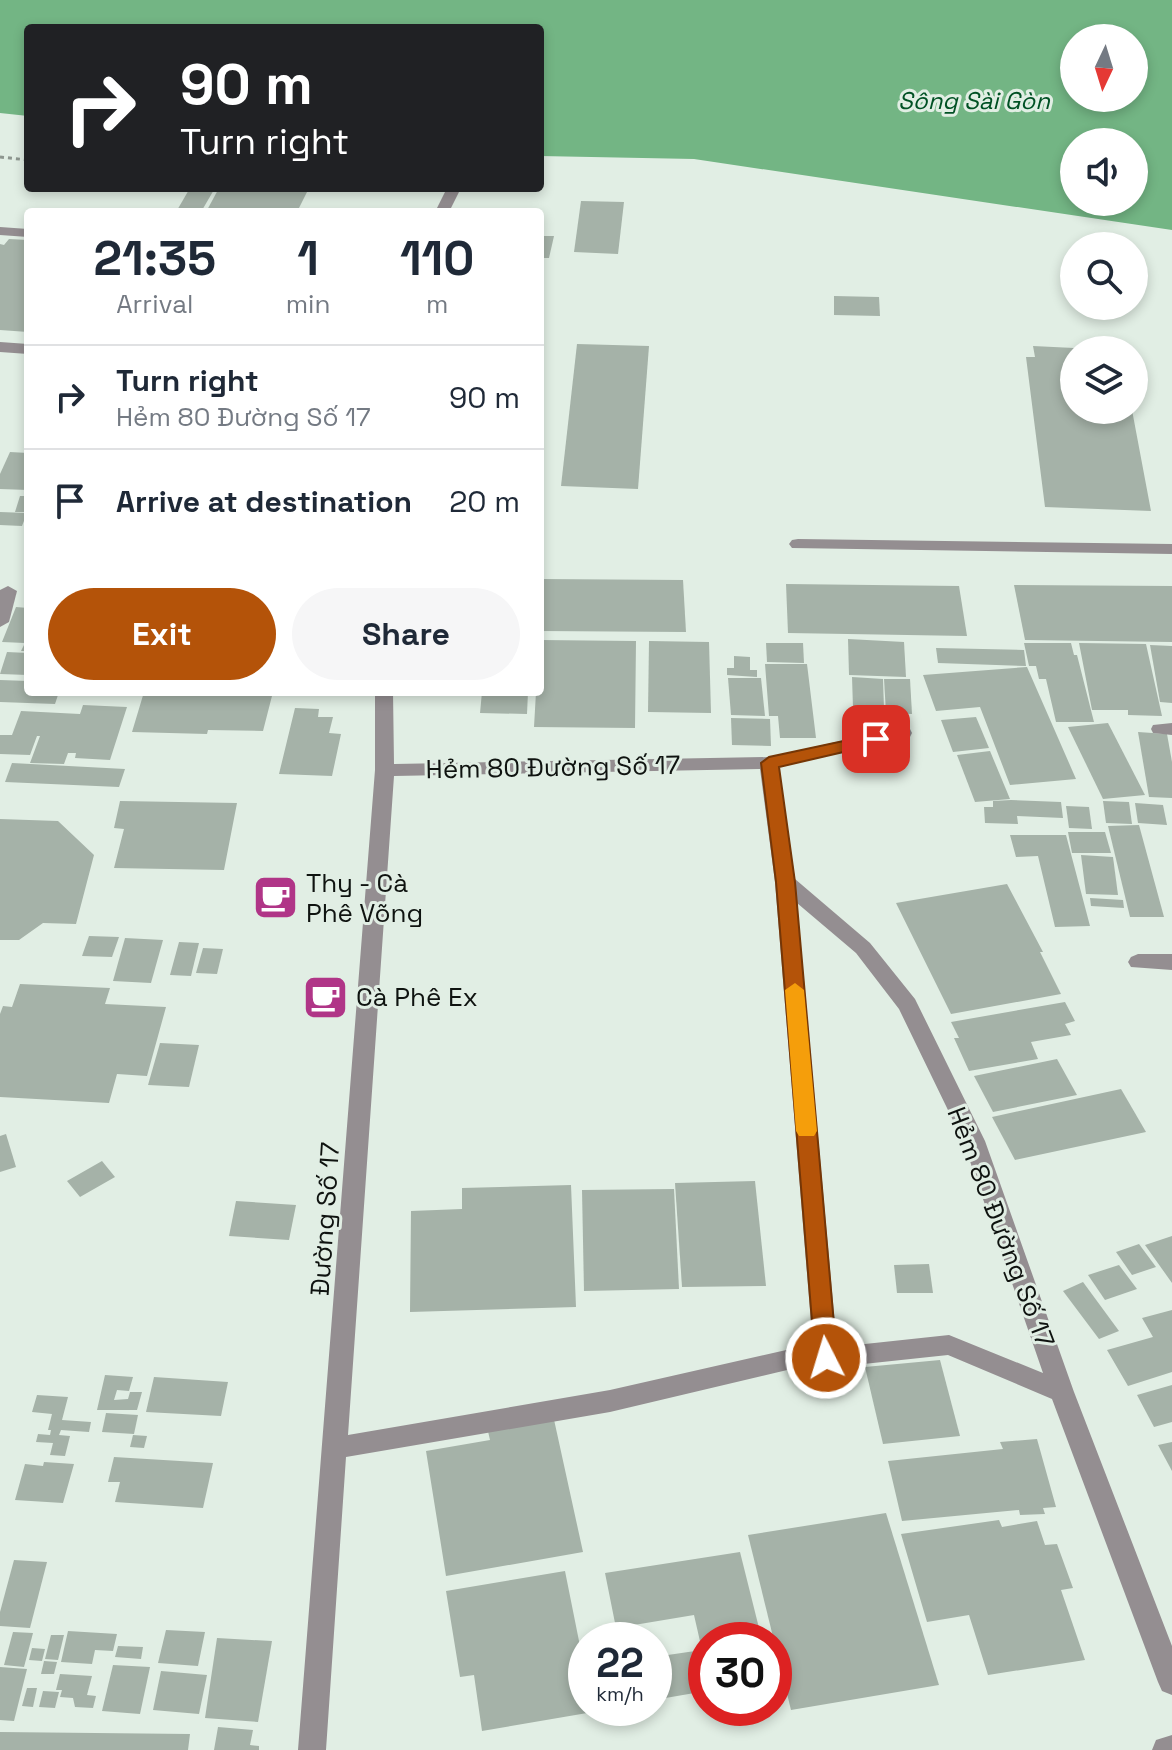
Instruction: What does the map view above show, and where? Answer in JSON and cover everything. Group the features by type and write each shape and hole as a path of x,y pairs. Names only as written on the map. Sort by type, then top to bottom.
{"street":[{"path":"0,231 24,233"},
{"path":"0,347 24,349"},
{"path":"798,544 1172,549"},
{"path":"0,622 4,591 24,592"},
{"name":"Đường Số 17","path":"312,1750 385,770 384,696"},
{"name":"Hẻm 80 Đường Số 17","path":"385,770 769,763 903,733"},
{"path":"769,763 785,882 826,1358"},
{"name":"Hẻm 80 Đường Số 17","path":"785,882 863,948 908,1005 974,1141 1062,1392 1172,1682"},
{"path":"1138,962 1172,962"},
{"name":"Hẻm 80 Đường Số 17","path":"336,1448 610,1401 804,1356 826,1358 949,1345 1062,1392"},
{"path":"1166,1750 1172,1749"}],"path":[{"path":"0,157 24,160"}],"water":[{"name":"Sông Sài Gòn","path":"0,0 1172,0 1172,230 1078,216 1148,216 1148,128 1060,128 1060,213 694,159 544,156 544,24 24,24 24,116 0,113"}],"building":[{"path":"188,192 213,192 203,208 178,208"},
{"path":"217,192 307,192 299,208 208,208"},
{"path":"581,201 624,202 618,254 574,252"},
{"path":"544,236 554,236 549,258 544,258"},
{"path":"9,239 24,240 24,332 0,330 0,244 4,245"},
{"path":"834,296 879,297 880,316 834,315"},
{"path":"577,344 649,346 638,489 561,486"},
{"path":"1033,346 1060,347 1060,424 1135,424 1151,511 1045,507 1026,357 1035,357"},
{"path":"10,452 24,453 24,490 0,489 0,474"},
{"path":"20,496 24,496 24,512 15,512"},
{"path":"0,512 24,513 22,526 0,525"},
{"path":"544,579 683,580 686,632 544,631"},
{"path":"786,584 959,586 967,636 788,633"},
{"path":"1014,585 1172,586 1172,642 1025,640"},
{"path":"16,607 24,608 24,643 2,642"},
{"path":"848,639 904,642 906,677 849,675"},
{"path":"544,640 636,641 635,728 534,727 536,696 544,696"},
{"path":"649,641 709,642 711,713 648,712"},
{"path":"766,643 803,643 804,663 767,662"},
{"path":"1024,643 1071,643 1074,655 1077,655 1094,722 1056,722 1046,679 1039,679 1036,666 1029,666"},
{"path":"1079,643 1146,644 1162,716 1128,715 1128,710 1092,710"},
{"path":"1150,645 1172,646 1172,703 1160,702"},
{"path":"936,648 1024,650 1026,666 938,663"},
{"path":"7,652 24,653 24,675 0,674"},
{"path":"734,656 750,657 750,670 757,670 757,677 727,675 727,668 734,668"},
{"path":"765,664 807,664 816,738 780,738 778,716 769,716"},
{"path":"1027,667 1076,779 1010,785 980,707 936,711 923,675"},
{"path":"852,677 883,679 884,709 853,708"},
{"path":"728,678 761,678 765,716 731,715"},
{"path":"884,679 910,679 912,714 886,713"},
{"path":"0,680 24,681 24,696 58,696 55,704 0,702"},
{"path":"143,696 272,696 263,731 208,730 207,734 132,732"},
{"path":"482,696 528,696 527,714 480,713"},
{"path":"83,705 127,707 110,760 75,758 76,753 68,753 64,764 30,763 40,736 37,736 30,755 0,754 0,735 12,735 21,711 80,714"},
{"path":"295,708 319,709 318,717 333,717 329,733 341,734 332,776 279,774"},
{"path":"976,717 989,748 953,752 941,720"},
{"path":"731,718 770,719 771,746 732,745"},
{"path":"1108,723 1145,795 1103,799 1068,727"},
{"path":"1138,732 1167,734 1172,762 1172,798 1149,797"},
{"path":"990,751 1010,799 975,802 957,755"},
{"path":"12,763 125,769 119,787 5,782"},
{"path":"120,801 237,803 224,870 114,868 124,829 114,828"},
{"path":"993,801 1061,802 1063,818 1017,816 1018,824 985,823 984,807 993,807"},
{"path":"1103,801 1129,802 1132,824 1106,823"},
{"path":"1135,803 1163,805 1167,825 1138,823"},
{"path":"1066,806 1089,807 1092,829 1069,828"},
{"path":"0,819 58,821 94,855 76,924 43,923 19,940 0,940"},
{"path":"1139,825 1164,917 1130,917 1108,826"},
{"path":"1068,832 1105,832 1111,853 1072,853"},
{"path":"1010,835 1066,835 1090,926 1055,927 1038,856 1016,857"},
{"path":"1081,855 1113,857 1118,895 1086,894"},
{"path":"1007,884 1061,994 951,1014 896,903"},
{"path":"1090,898 1123,900 1124,908 1091,906"},
{"path":"89,936 119,937 112,957 82,956"},
{"path":"125,938 163,940 151,983 113,981"},
{"path":"179,942 199,943 191,976 170,975"},
{"path":"203,948 223,949 217,974 196,973"},
{"path":"20,984 110,988 105,1004 166,1007 147,1076 117,1074 109,1103 0,1097 0,1014 3,1006 12,1007"},
{"path":"1065,1002 1075,1021 1065,1024 1071,1035 1031,1042 1038,1059 969,1071 954,1038 959,1038 951,1022"},
{"path":"160,1043 199,1045 189,1087 148,1085"},
{"path":"1057,1059 1077,1095 993,1112 974,1076"},
{"path":"1121,1089 1146,1132 1015,1160 992,1117"},
{"path":"6,1134 16,1167 0,1172 0,1136"},
{"path":"102,1161 115,1177 80,1197 67,1181"},
{"path":"755,1181 766,1286 682,1287 675,1183"},
{"path":"571,1185 576,1307 410,1312 411,1211 462,1209 462,1188"},
{"path":"674,1189 679,1289 584,1291 582,1190"},
{"path":"236,1201 296,1205 289,1240 229,1236"},
{"path":"1172,1236 1172,1283 1145,1245"},
{"path":"1139,1244 1156,1267 1132,1275 1116,1252"},
{"path":"929,1264 933,1293 897,1293 894,1265"},
{"path":"1119,1265 1137,1289 1105,1300 1088,1275"},
{"path":"1083,1282 1119,1331 1099,1339 1063,1291"},
{"path":"1172,1310 1172,1372 1128,1386 1107,1350 1153,1337 1142,1318"},
{"path":"940,1360 960,1436 883,1444 865,1367"},
{"path":"105,1375 133,1377 129,1391 117,1390 114,1400 128,1399 130,1392 142,1392 137,1410 97,1410"},
{"path":"154,1377 228,1382 221,1416 146,1412"},
{"path":"1172,1385 1172,1422 1154,1427 1137,1395"},
{"path":"37,1395 68,1397 62,1420 91,1422 89,1432 61,1430 59,1435 70,1436 65,1456 50,1455 53,1443 36,1442 38,1434 50,1435 51,1430 48,1430 52,1414 32,1412"},
{"path":"106,1413 138,1415 134,1434 102,1432"},
{"path":"553,1415 583,1552 446,1576 426,1451 490,1440 487,1427"},
{"path":"133,1435 147,1436 144,1448 130,1447"},
{"path":"1037,1439 1056,1507 1043,1508 1045,1514 1020,1515 1019,1510 902,1521 888,1461 1003,1449 1000,1442"},
{"path":"1172,1442 1172,1471 1158,1445"},
{"path":"114,1457 213,1463 203,1508 115,1502 120,1482 108,1482"},
{"path":"44,1462 74,1464 63,1503 15,1500 25,1464 43,1466"},
{"path":"886,1513 939,1685 792,1710 792,1622 769,1622 748,1535"},
{"path":"999,1520 1002,1527 1037,1521 1045,1545 1057,1544 1073,1588 1061,1590 1085,1660 988,1675 969,1615 927,1622 901,1534"},
{"path":"740,1552 758,1622 696,1622 694,1615 652,1622 615,1622 605,1573"},
{"path":"14,1560 47,1562 30,1628 0,1626 0,1612"},
{"path":"565,1571 575,1622 568,1622 568,1716 482,1731 474,1675 460,1677 446,1591"},
{"path":"166,1630 205,1632 198,1666 158,1663"},
{"path":"68,1631 117,1634 113,1651 95,1650 92,1664 61,1662"},
{"path":"13,1632 33,1633 24,1667 4,1665"},
{"path":"51,1635 64,1635 58,1660 45,1659"},
{"path":"217,1638 272,1641 258,1722 205,1718"},
{"path":"118,1646 143,1647 141,1659 115,1657"},
{"path":"32,1648 45,1649 42,1661 29,1660"},
{"path":"688,1652 688,1694 672,1697 672,1654"},
{"path":"44,1661 57,1662 54,1674 41,1674"},
{"path":"113,1665 150,1667 140,1714 102,1711"},
{"path":"0,1667 27,1669 14,1721 0,1720"},
{"path":"161,1671 207,1675 199,1714 153,1710"},
{"path":"60,1674 92,1676 87,1695 96,1696 93,1708 75,1707 73,1698 60,1697 62,1690 56,1690"},
{"path":"27,1688 37,1688 33,1707 22,1706"},
{"path":"43,1691 59,1692 55,1708 39,1707"},
{"path":"218,1727 253,1730 250,1745 259,1746 259,1750 214,1750"},
{"path":"0,1732 190,1734 188,1750 0,1750"}],"slow traffic":[{"path":"795,990 807,1131"}],"place":[{"name":"Thy - Cà Phê Võng","path":"275,898"},
{"name":"Cà Phê Ex","path":"325,997"}],"route":[{"path":"826,1358 785,882 769,763 876,739"}]}
